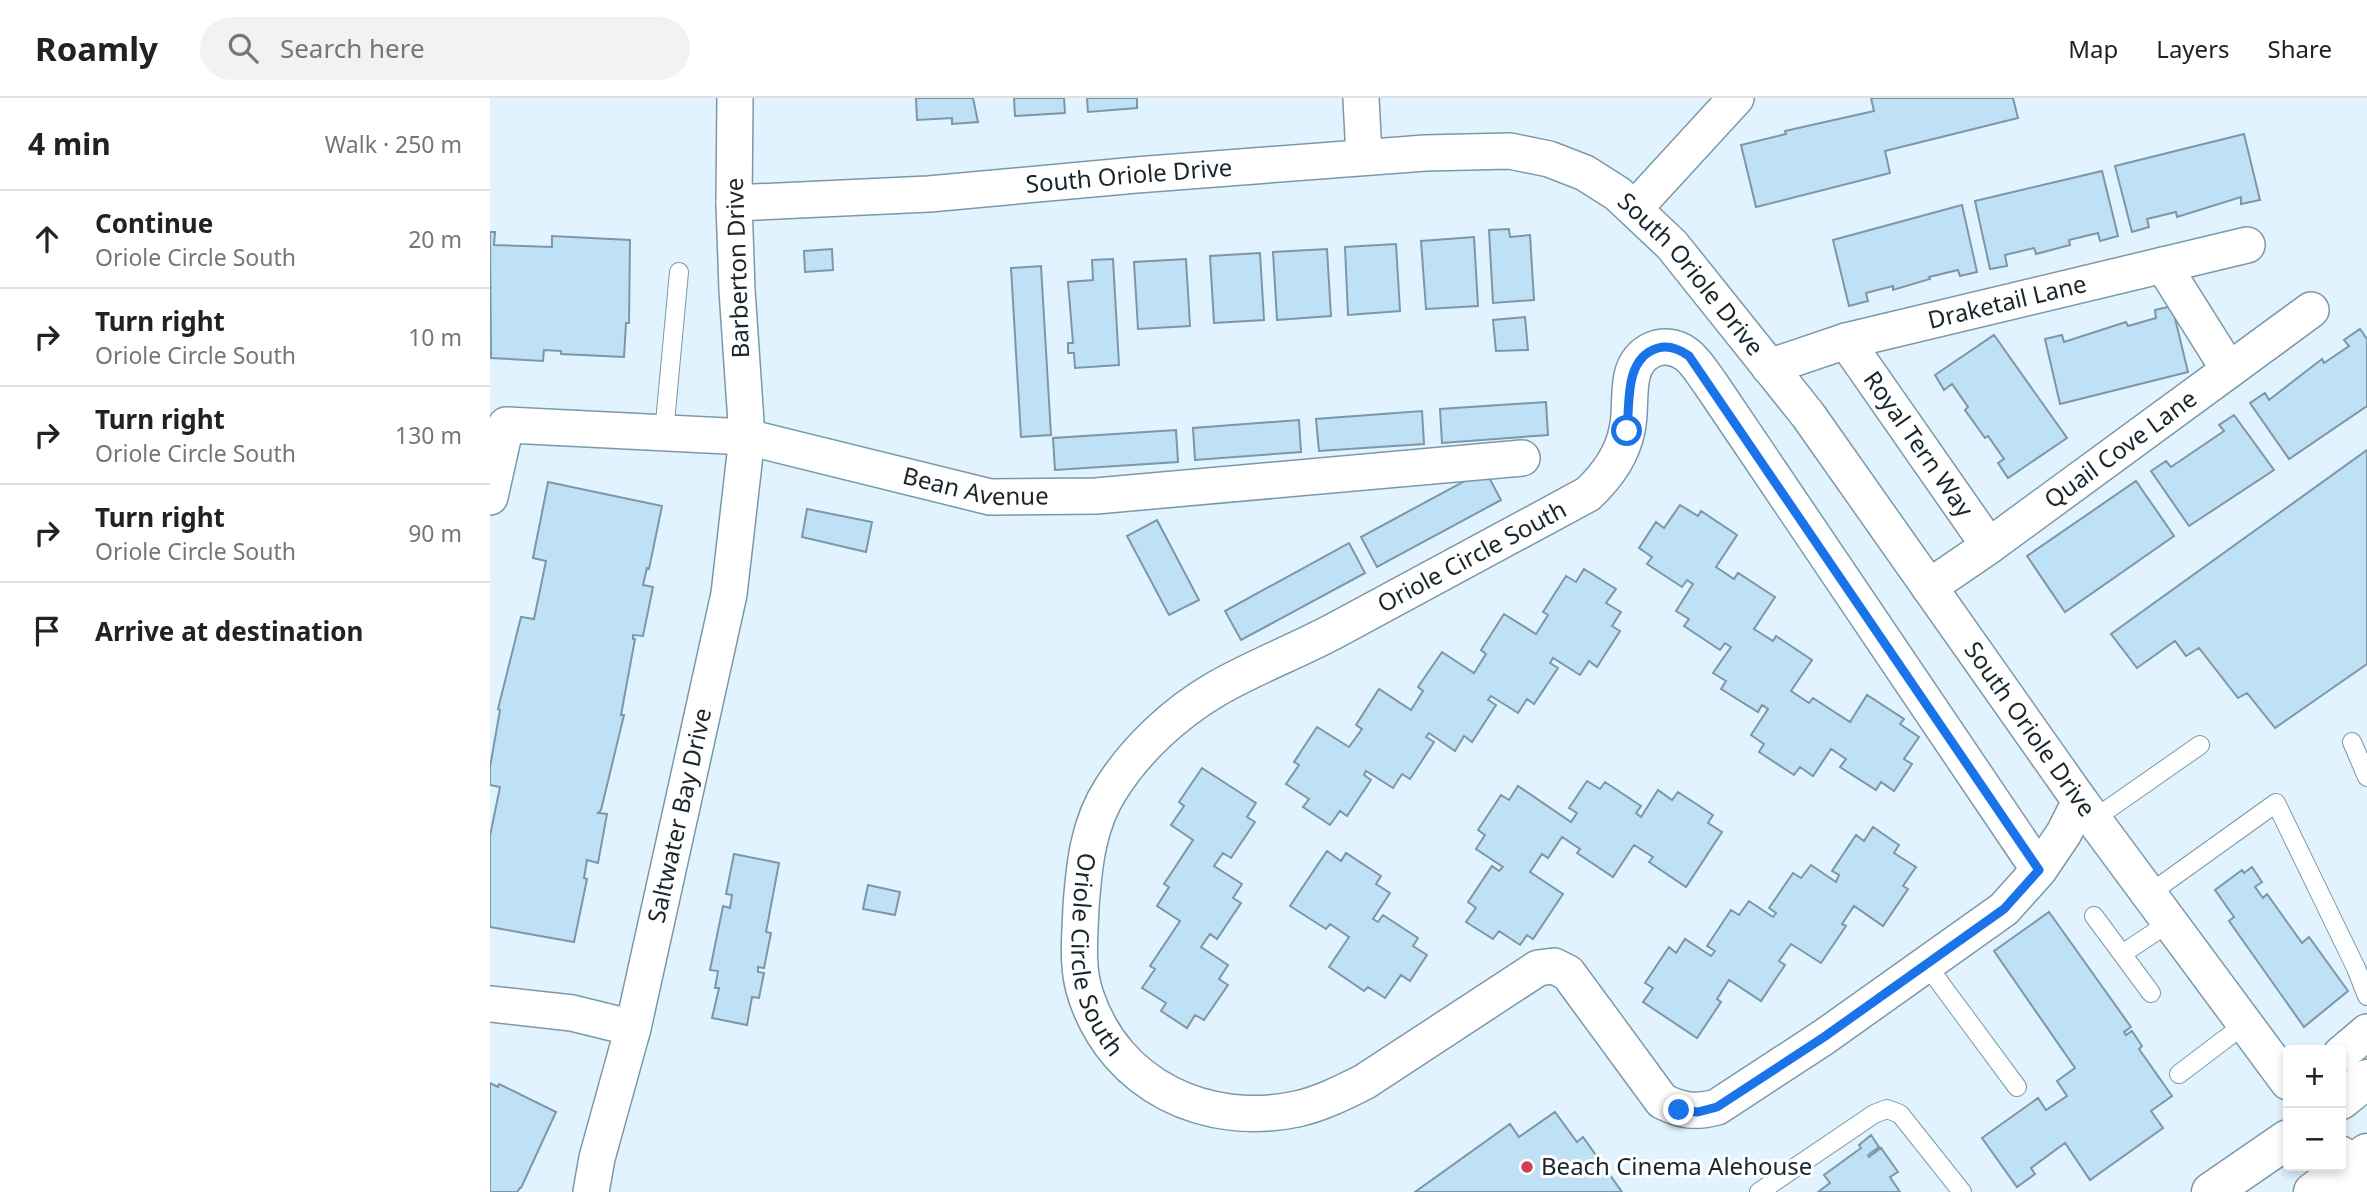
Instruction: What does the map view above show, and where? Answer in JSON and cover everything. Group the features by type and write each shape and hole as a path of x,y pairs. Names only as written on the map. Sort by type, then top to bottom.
{"main road":[{"path":"2346,1096 2367,1079"},
{"path":"2211,1192 2283,1142"},
{"path":"2313,1192 2356,1166"}],"street":[{"name":"Barberton Drive","path":"735,98 737,290 747,437"},
{"path":"1360,98 1364,156"},
{"path":"1635,208 1736,98"},
{"name":"South Oriole Drive","path":"734,203 929,194 1364,156 1510,151 1549,159 1585,173 1635,208 1672,246 1808,415 2087,810 2283,1076"},
{"name":"Draketail Lane","path":"1769,367 1846,341 2247,245"},
{"path":"2163,265 2230,370"},
{"name":"Quail Cove Lane","path":"1929,587 2311,310"},
{"name":"Royal Tern Way","path":"1846,341 1989,546"},
{"name":"Oriole Circle South","path":"2039,870 1710,383 1689,356 1678,348 1662,347 1647,351 1638,360 1632,375 1627,431 1617,458 1588,494 1329,634 1216,689 1176,717 1140,751 1110,790 1097,815 1084,861 1079,959 1085,994 1099,1027 1120,1056 1141,1077 1165,1093 1200,1106 1230,1112 1268,1113 1298,1109 1335,1097 1364,1082 1538,968 1554,966 1568,973 1662,1101 1679,1110 1698,1112 1717,1107 1824,1037 2004,909 2039,870 2064,834 2087,810"},
{"name":"Bean Avenue","path":"490,497 506,425 747,437 990,497 1096,496 1522,458"},
{"name":"Saltwater Bay Drive","path":"591,1192 597,1158 633,1028 729,594 747,437"},
{"path":"490,1004 572,1013 633,1028"},
{"path":"2346,1050 2367,1031"}],"lane":[{"path":"664,433 679,272"},
{"path":"2352,742 2367,777"},
{"path":"2087,810 2200,745"},
{"path":"2149,894 2276,803 2367,996"},
{"path":"2094,916 2151,993"},
{"path":"2122,954 2170,922"},
{"path":"1926,964 2017,1087"},
{"path":"2179,1074 2245,1024"},
{"path":"1759,1192 1874,1114 1887,1110 1900,1114 1962,1192"}],"building":[{"path":"916,98 973,98 978,122 952,124 952,118 917,120"},
{"path":"1014,98 1064,98 1065,113 1015,116"},
{"path":"1087,98 1137,98 1137,108 1088,112"},
{"path":"1871,98 2013,98 2018,118 1885,151 1890,173 1756,207 1741,145 1786,134 1785,131 1874,111"},
{"path":"2244,134 2260,200 2241,204 2241,197 2177,217 2176,212 2147,219 2149,227 2132,232 2115,166"},
{"path":"2102,171 2118,236 2100,241 2098,233 2069,240 2070,245 2036,254 2034,248 2005,255 2007,266 1990,269 1975,201"},
{"path":"1962,205 1977,272 1960,276 1958,270 1893,290 1893,286 1866,293 1868,301 1849,306 1833,240"},
{"path":"1509,229 1510,237 1530,235 1534,300 1493,303 1489,230"},
{"path":"490,232 495,232 494,245 552,247 552,236 630,240 629,323 626,323 624,357 561,354 561,351 544,350 543,361 491,358"},
{"path":"1474,237 1478,306 1426,309 1421,241"},
{"path":"1396,244 1400,311 1348,315 1345,247"},
{"path":"832,249 833,270 805,272 804,251"},
{"path":"1327,249 1331,316 1277,320 1273,252"},
{"path":"1260,253 1264,320 1214,323 1210,256"},
{"path":"1113,259 1119,365 1075,368 1074,353 1068,353 1068,343 1073,343 1068,282 1093,280 1092,260"},
{"path":"1186,259 1190,326 1138,329 1134,262"},
{"path":"1041,266 1051,435 1021,437 1011,268"},
{"path":"2172,306 2188,372 2060,404 2045,339 2062,335 2064,342 2126,322 2128,326 2156,318 2155,310"},
{"path":"1525,317 1528,350 1496,351 1493,320"},
{"path":"2360,329 2367,339 2367,406 2289,459 2250,403 2265,393 2269,400 2322,359 2324,363 2349,346 2344,340"},
{"path":"1994,335 2067,438 2008,478 1998,463 2004,459 1965,410 1968,407 1952,384 1944,390 1935,375"},
{"path":"1546,402 1548,435 1442,443 1440,409"},
{"path":"1422,411 1424,444 1319,451 1316,419"},
{"path":"2234,415 2274,470 2189,526 2151,471 2166,461 2171,467 2224,431 2219,425"},
{"path":"1299,420 1301,452 1195,460 1193,428"},
{"path":"1176,430 1178,462 1055,470 1053,438"},
{"path":"2367,450 2367,664 2275,728 2247,693 2238,698 2199,648 2186,656 2175,641 2137,668 2111,634"},
{"path":"1485,470 1501,500 1377,567 1361,537"},
{"path":"2136,481 2174,536 2065,612 2027,556"},
{"path":"548,482 662,506 643,585 653,587 643,636 633,635 635,639 621,715 624,715 601,810 598,813 607,814 598,863 587,860 584,878 587,879 574,942 490,927 490,836 500,787 490,785 490,767 500,710 498,709 521,617 534,619 546,561 533,558"},
{"path":"1680,505 1698,516 1701,511 1737,535 1716,567 1734,579 1738,573 1775,597 1754,629 1773,641 1776,636 1812,660 1791,691 1809,703 1813,698 1850,722 1867,695 1904,719 1900,724 1919,737 1904,759 1912,764 1894,791 1881,782 1876,790 1840,767 1846,759 1831,749 1813,776 1800,767 1794,775 1759,752 1764,744 1751,735 1768,709 1762,705 1758,712 1721,689 1726,681 1713,673 1731,647 1725,643 1720,650 1684,626 1689,619 1676,611 1693,584 1687,580 1682,587 1647,564 1652,557 1639,548 1656,522 1664,528"},
{"path":"807,509 872,522 866,552 802,537"},
{"path":"1157,520 1199,600 1169,615 1127,536"},
{"path":"1349,543 1365,573 1241,640 1225,611"},
{"path":"1584,569 1616,589 1606,603 1621,612 1612,626 1620,631 1597,667 1589,661 1580,675 1553,658 1550,663 1558,668 1534,704 1527,699 1518,713 1491,696 1488,700 1496,705 1472,742 1464,736 1455,751 1429,733 1426,737 1434,742 1410,779 1402,774 1393,788 1366,771 1364,775 1371,780 1347,816 1340,811 1330,825 1303,807 1309,799 1286,784 1299,765 1294,762 1317,727 1349,747 1362,729 1356,725 1379,689 1411,710 1423,691 1418,687 1442,652 1474,673 1486,654 1481,650 1504,614 1536,634 1548,615 1543,612 1566,576 1576,582"},
{"path":"1202,768 1256,803 1247,817 1255,822 1231,858 1223,853 1214,866 1242,884 1233,898 1241,903 1217,939 1210,934 1201,947 1228,965 1219,979 1228,985 1204,1020 1195,1015 1187,1028 1161,1011 1166,1003 1142,988 1155,969 1150,966 1180,921 1157,906 1169,887 1164,884 1193,840 1171,825 1184,806 1179,802"},
{"path":"1587,781 1600,789 1605,782 1641,806 1636,813 1641,817 1658,790 1672,800 1678,792 1713,815 1708,823 1722,832 1686,887 1649,862 1653,857 1634,845 1613,877 1577,853 1580,849 1562,837 1548,858 1542,854 1530,872 1563,894 1533,939 1527,935 1520,945 1499,931 1493,939 1466,922 1476,908 1468,902 1492,866 1499,871 1503,867 1476,849 1485,835 1478,830 1501,795 1509,800 1518,786 1571,822 1577,813 1569,808"},
{"path":"1873,827 1899,845 1894,853 1916,867 1903,886 1908,889 1883,926 1854,906 1842,924 1846,926 1821,963 1791,944 1779,961 1785,965 1761,1001 1729,980 1717,999 1721,1002 1697,1038 1643,1002 1653,988 1645,983 1669,947 1676,953 1685,939 1711,956 1715,951 1707,946 1731,910 1739,915 1749,901 1773,917 1776,913 1769,908 1793,873 1801,878 1811,865 1836,882 1839,875 1832,871 1856,835 1864,841"},
{"path":"1327,851 1341,861 1346,853 1381,876 1376,884 1390,893 1373,919 1378,922 1383,915 1418,938 1413,946 1427,955 1410,981 1401,975 1385,998 1368,987 1364,991 1329,967 1349,937 1330,924 1326,929 1290,906"},
{"path":"734,854 779,863 766,932 771,933 764,968 758,967 758,972 764,973 759,998 752,997 747,1025 712,1018 719,988 715,988 718,971 710,970 723,906 730,908 732,895 726,894"},
{"path":"2252,867 2262,882 2255,887 2263,898 2267,894 2302,943 2309,937 2348,991 2304,1027 2229,921 2234,917 2215,890 2242,870 2244,873"},
{"path":"868,885 900,892 895,915 863,909"},
{"path":"2049,912 2131,1027 2124,1032 2126,1035 2132,1031 2142,1046 2139,1049 2172,1096 2151,1111 2163,1128 2090,1180 2065,1143 2031,1168 2035,1174 2017,1187 1982,1138 2038,1098 2046,1110 2067,1096 2057,1081 2075,1068 1994,951"},
{"path":"490,1083 498,1087 499,1084 556,1112 517,1192 490,1192"},
{"name":"Beach Cinema Alehouse","path":"1555,1112 1577,1142 1583,1137 1622,1192 1415,1192 1510,1124 1519,1137"},
{"path":"1871,1135 1879,1147 1868,1155 1869,1157 1881,1148 1898,1172 1890,1177 1900,1192 1818,1192 1830,1183 1824,1175 1861,1148 1859,1145"}],"place":[{"name":"Beach Cinema Alehouse","path":"1527,1167"}],"route":[{"path":"1627,431 1632,375 1638,360 1647,351 1662,347 1678,348 1689,356 1710,383 2039,870 2004,909 1824,1037 1717,1107 1698,1112 1679,1110"}]}
